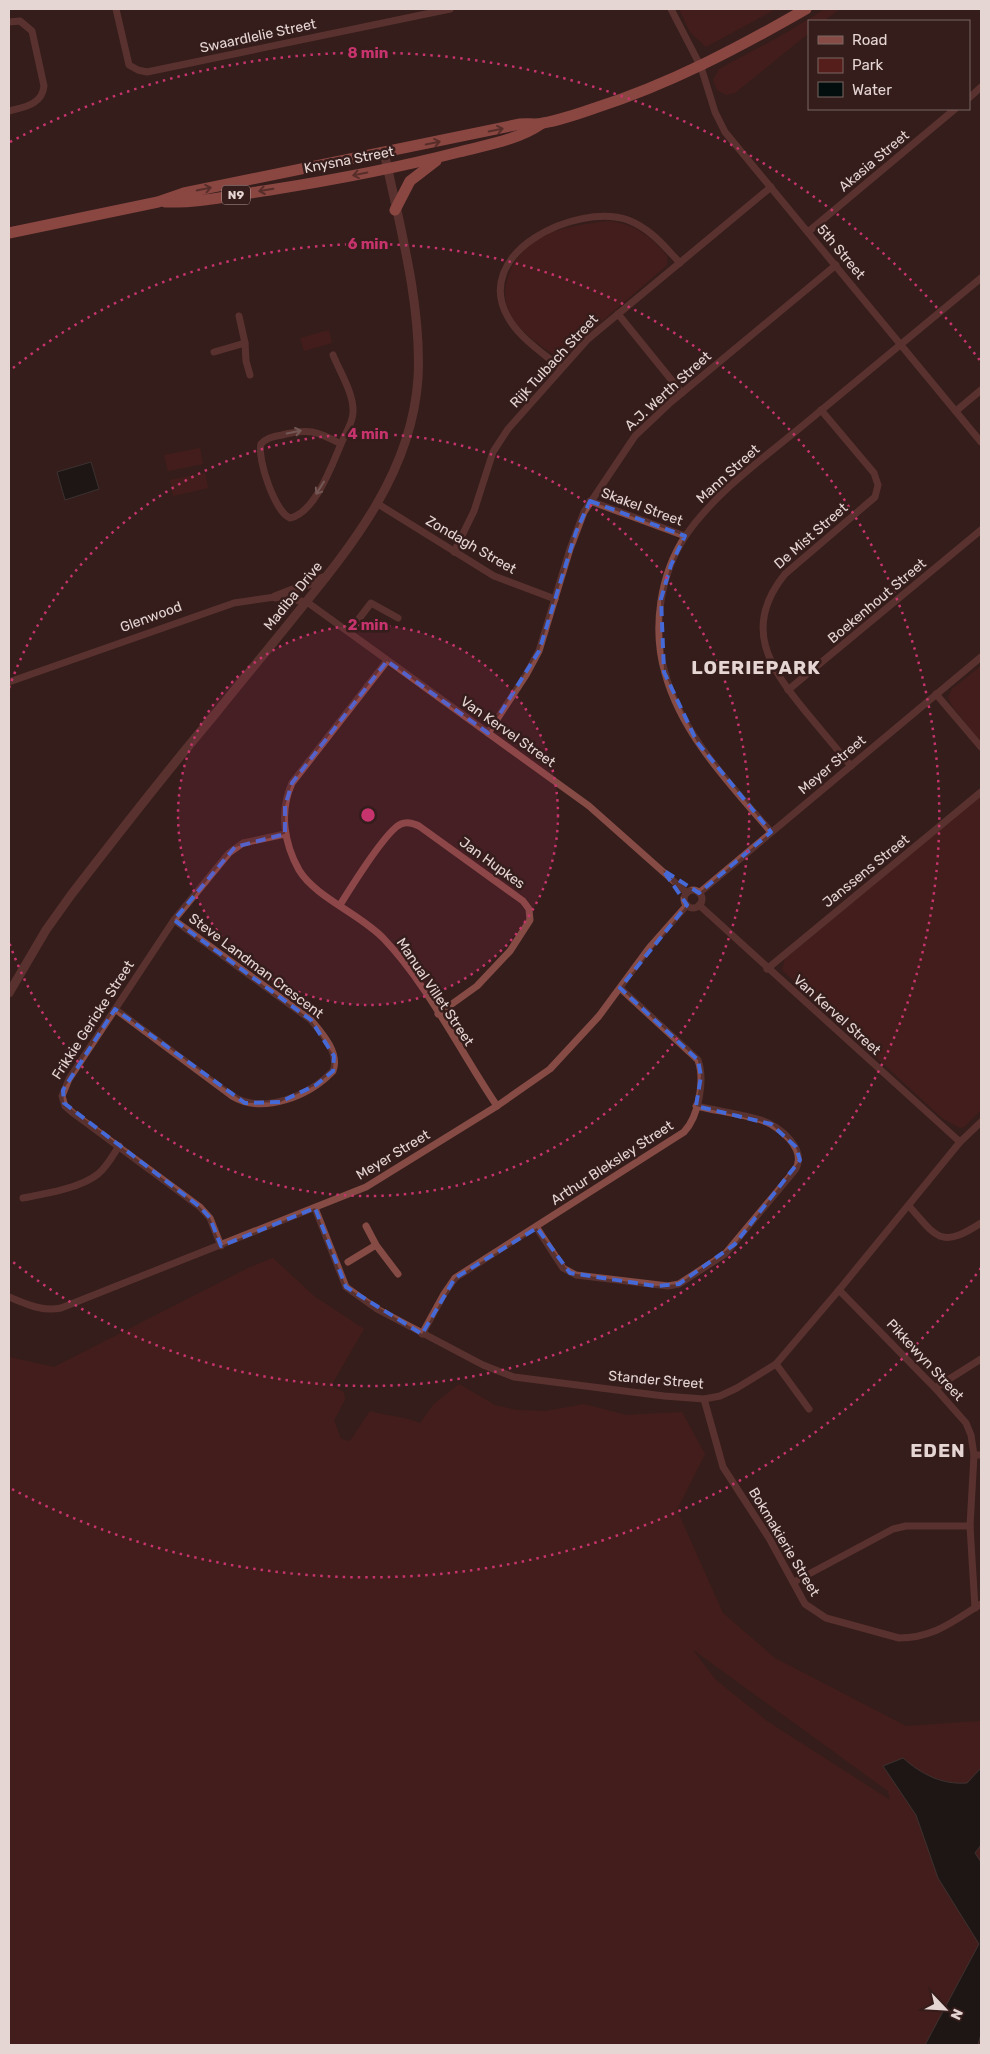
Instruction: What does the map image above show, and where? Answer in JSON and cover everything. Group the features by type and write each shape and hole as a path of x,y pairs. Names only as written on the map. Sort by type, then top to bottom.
{"highway":[{"name":"Knysna Street","path":"158,202 185,202 256,192 387,169 523,134 541,124 618,100 701,67 806,9"},
{"name":"Knysna Street","path":"9,233 158,202 184,193 520,124 541,124"},
{"path":"396,210 410,181 422,170 446,155"}],"street":[{"name":"Swaardlelie Street","path":"116,9 128,65 147,72 450,9"},
{"name":"5th Street","path":"671,9 701,67 715,112 725,132 981,442"},
{"path":"9,22 20,21 32,31 44,86 42,94 33,104 9,110"},
{"path":"970,97 981,87"},
{"name":"Akasia Street","path":"808,232 954,110"},
{"name":"Madiba Drive","path":"9,992 46,930 87,874 351,545 378,504 404,446 413,414 418,379 417,332 384,152"},
{"name":"Rijk Tulbach Street","path":"454,552 474,511 488,466 499,442 561,368 588,339 771,187"},
{"path":"561,368 516,329 502,304 502,280 514,254 525,243 540,233 567,224 599,217 613,217 627,220 646,230 656,237 680,263"},
{"name":"A.J. Werth Street","path":"488,733 533,663 576,532 590,501 635,436 682,392 836,265"},
{"name":"Mann Street","path":"771,832 697,742 674,698 664,672 659,632 661,599 671,565 686,536 724,491 981,278"},
{"path":"618,314 682,392"},
{"path":"239,316 250,376"},
{"path":"214,352 245,343"},
{"path":"333,355 353,404 353,417 341,444 319,491 301,514 290,518 286,516 274,498 260,456 261,444 267,439 300,430 320,433 341,444"},
{"path":"956,411 981,390"},
{"name":"De Mist Street","path":"821,410 874,473 878,490 875,497 785,574 768,600 763,620 763,638 774,670 850,766"},
{"name":"Skakel Street","path":"590,501 686,536"},
{"name":"Zondagh Street","path":"378,504 494,576 555,599"},
{"name":"Boekenhout Street","path":"788,690 981,530"},
{"path":"274,597 326,577"},
{"name":"Glenwood","path":"9,682 192,616 234,603 274,597 307,602"},
{"name":"Van Kervel Street","path":"307,602 589,806 687,893"},
{"path":"358,620 373,603 398,618"},
{"name":"Meyer Street","path":"699,893 981,658"},
{"name":"Manual Villet Street","path":"387,661 292,783 285,806 285,834 304,877 384,939 411,973 496,1106"},
{"path":"936,694 981,747"},
{"name":"Janssens Street","path":"767,968 981,792"},
{"name":"Jan Hupkes","path":"340,905 390,833 402,823 410,822 419,826 523,902 529,909 530,920 510,951 476,986 438,1014"},
{"name":"Frikkie Gericke Street","path":"221,1246 206,1213 65,1106 62,1096 69,1079 174,920 235,847 255,840 285,834"},
{"path":"692,890 699,893 702,900 699,905 694,908 687,905 684,898 687,893 692,890"},
{"name":"Meyer Street","path":"9,1297 33,1307 57,1309 221,1246 381,1179 496,1106 550,1069 599,1016 652,944 687,905"},
{"name":"Van Kervel Street","path":"699,905 960,1142"},
{"name":"Steve Landman Crescent","path":"115,1009 232,1096 245,1103 280,1102 316,1085 333,1071 334,1056 326,1039 311,1020 174,920"},
{"name":"Arthur Bleksley Street","path":"422,1334 455,1278 537,1228 684,1132 693,1120 702,1076 698,1060 620,988"},
{"path":"537,1228 563,1268 576,1275 668,1286 679,1284 725,1254 795,1170 800,1160 800,1154 790,1141 771,1124 696,1106"},
{"name":"Stander Street","path":"315,1208 346,1287 377,1309 422,1334 508,1376 664,1396 704,1399 720,1396 737,1388 776,1364 840,1290 960,1142 981,1122"},
{"path":"23,1198 56,1191 91,1179 104,1168 118,1146"},
{"path":"909,1206 934,1233 948,1238 959,1237 981,1224"},
{"path":"366,1226 376,1245 398,1274"},
{"path":"348,1262 376,1245"},
{"name":"Pikkewyn Street","path":"840,1290 935,1388 966,1424 971,1435 977,1455 970,1526 978,1606"},
{"path":"935,1388 981,1359"},
{"path":"776,1364 809,1409"},
{"name":"Bokmakierie Street","path":"704,1399 723,1467 752,1511 794,1582 798,1595 814,1612 839,1622 899,1638 920,1638 978,1606"},
{"path":"794,1582 893,1529 906,1526 970,1526"}],"highlighted area":[{"path":"590,501 685,536 671,565 661,599 664,672 697,742 771,832 699,893 663,870 687,905 620,988 698,1060 701,1076 696,1106 771,1124 796,1147 800,1160 735,1244 679,1284 656,1286 570,1273 537,1228 455,1278 422,1334 346,1287 315,1208 221,1246 210,1218 200,1207 64,1103 63,1090 115,1009 245,1103 280,1102 316,1085 333,1071 334,1056 311,1020 174,920 235,847 285,834 285,806 292,783 387,661 488,733 539,651 576,532"}],"green space":[{"path":"679,9 776,9 706,47 690,32"},
{"path":"825,9 839,9 825,20 808,20 808,34 735,93 726,95 717,90 713,80 719,69 786,33"},
{"path":"610,221 627,225 642,232 667,256 667,265 593,329 566,356 557,357 527,335 513,319 507,308 505,296 510,272 515,261 523,251 543,236 567,228"},
{"path":"329,330 332,343 304,351 300,338"},
{"path":"200,448 203,464 168,471 164,455"},
{"path":"205,473 208,488 173,496 170,480"},
{"path":"981,666 981,742 952,706 948,698 952,689"},
{"path":"981,796 981,1110 964,1127 960,1128 942,1118 782,970 785,959"},
{"path":"273,1258 314,1296 364,1329 331,1386 344,1392 345,1400 334,1420 341,1439 350,1441 370,1411 420,1423 434,1404 459,1384 495,1405 517,1410 546,1411 584,1404 626,1415 682,1412 705,1454 677,1510 723,1613 775,1658 906,1726 981,1721 981,2045 9,2045 9,1357 54,1367 250,1267","holes":["692,1649 888,1791 890,1800 767,1721 716,1680"]}],"water":[{"path":"91,462 99,489 65,500 57,472"},
{"path":"903,1758 917,1769 932,1777 949,1782 967,1783 981,1768 981,1845 975,1853 981,1862 981,2034 978,2045 925,2045 979,1944 938,1878 916,1815 883,1766"}],"district":[{"name":"LOERIEPARK","path":"756,667"},
{"name":"EDEN","path":"938,1450"}]}
